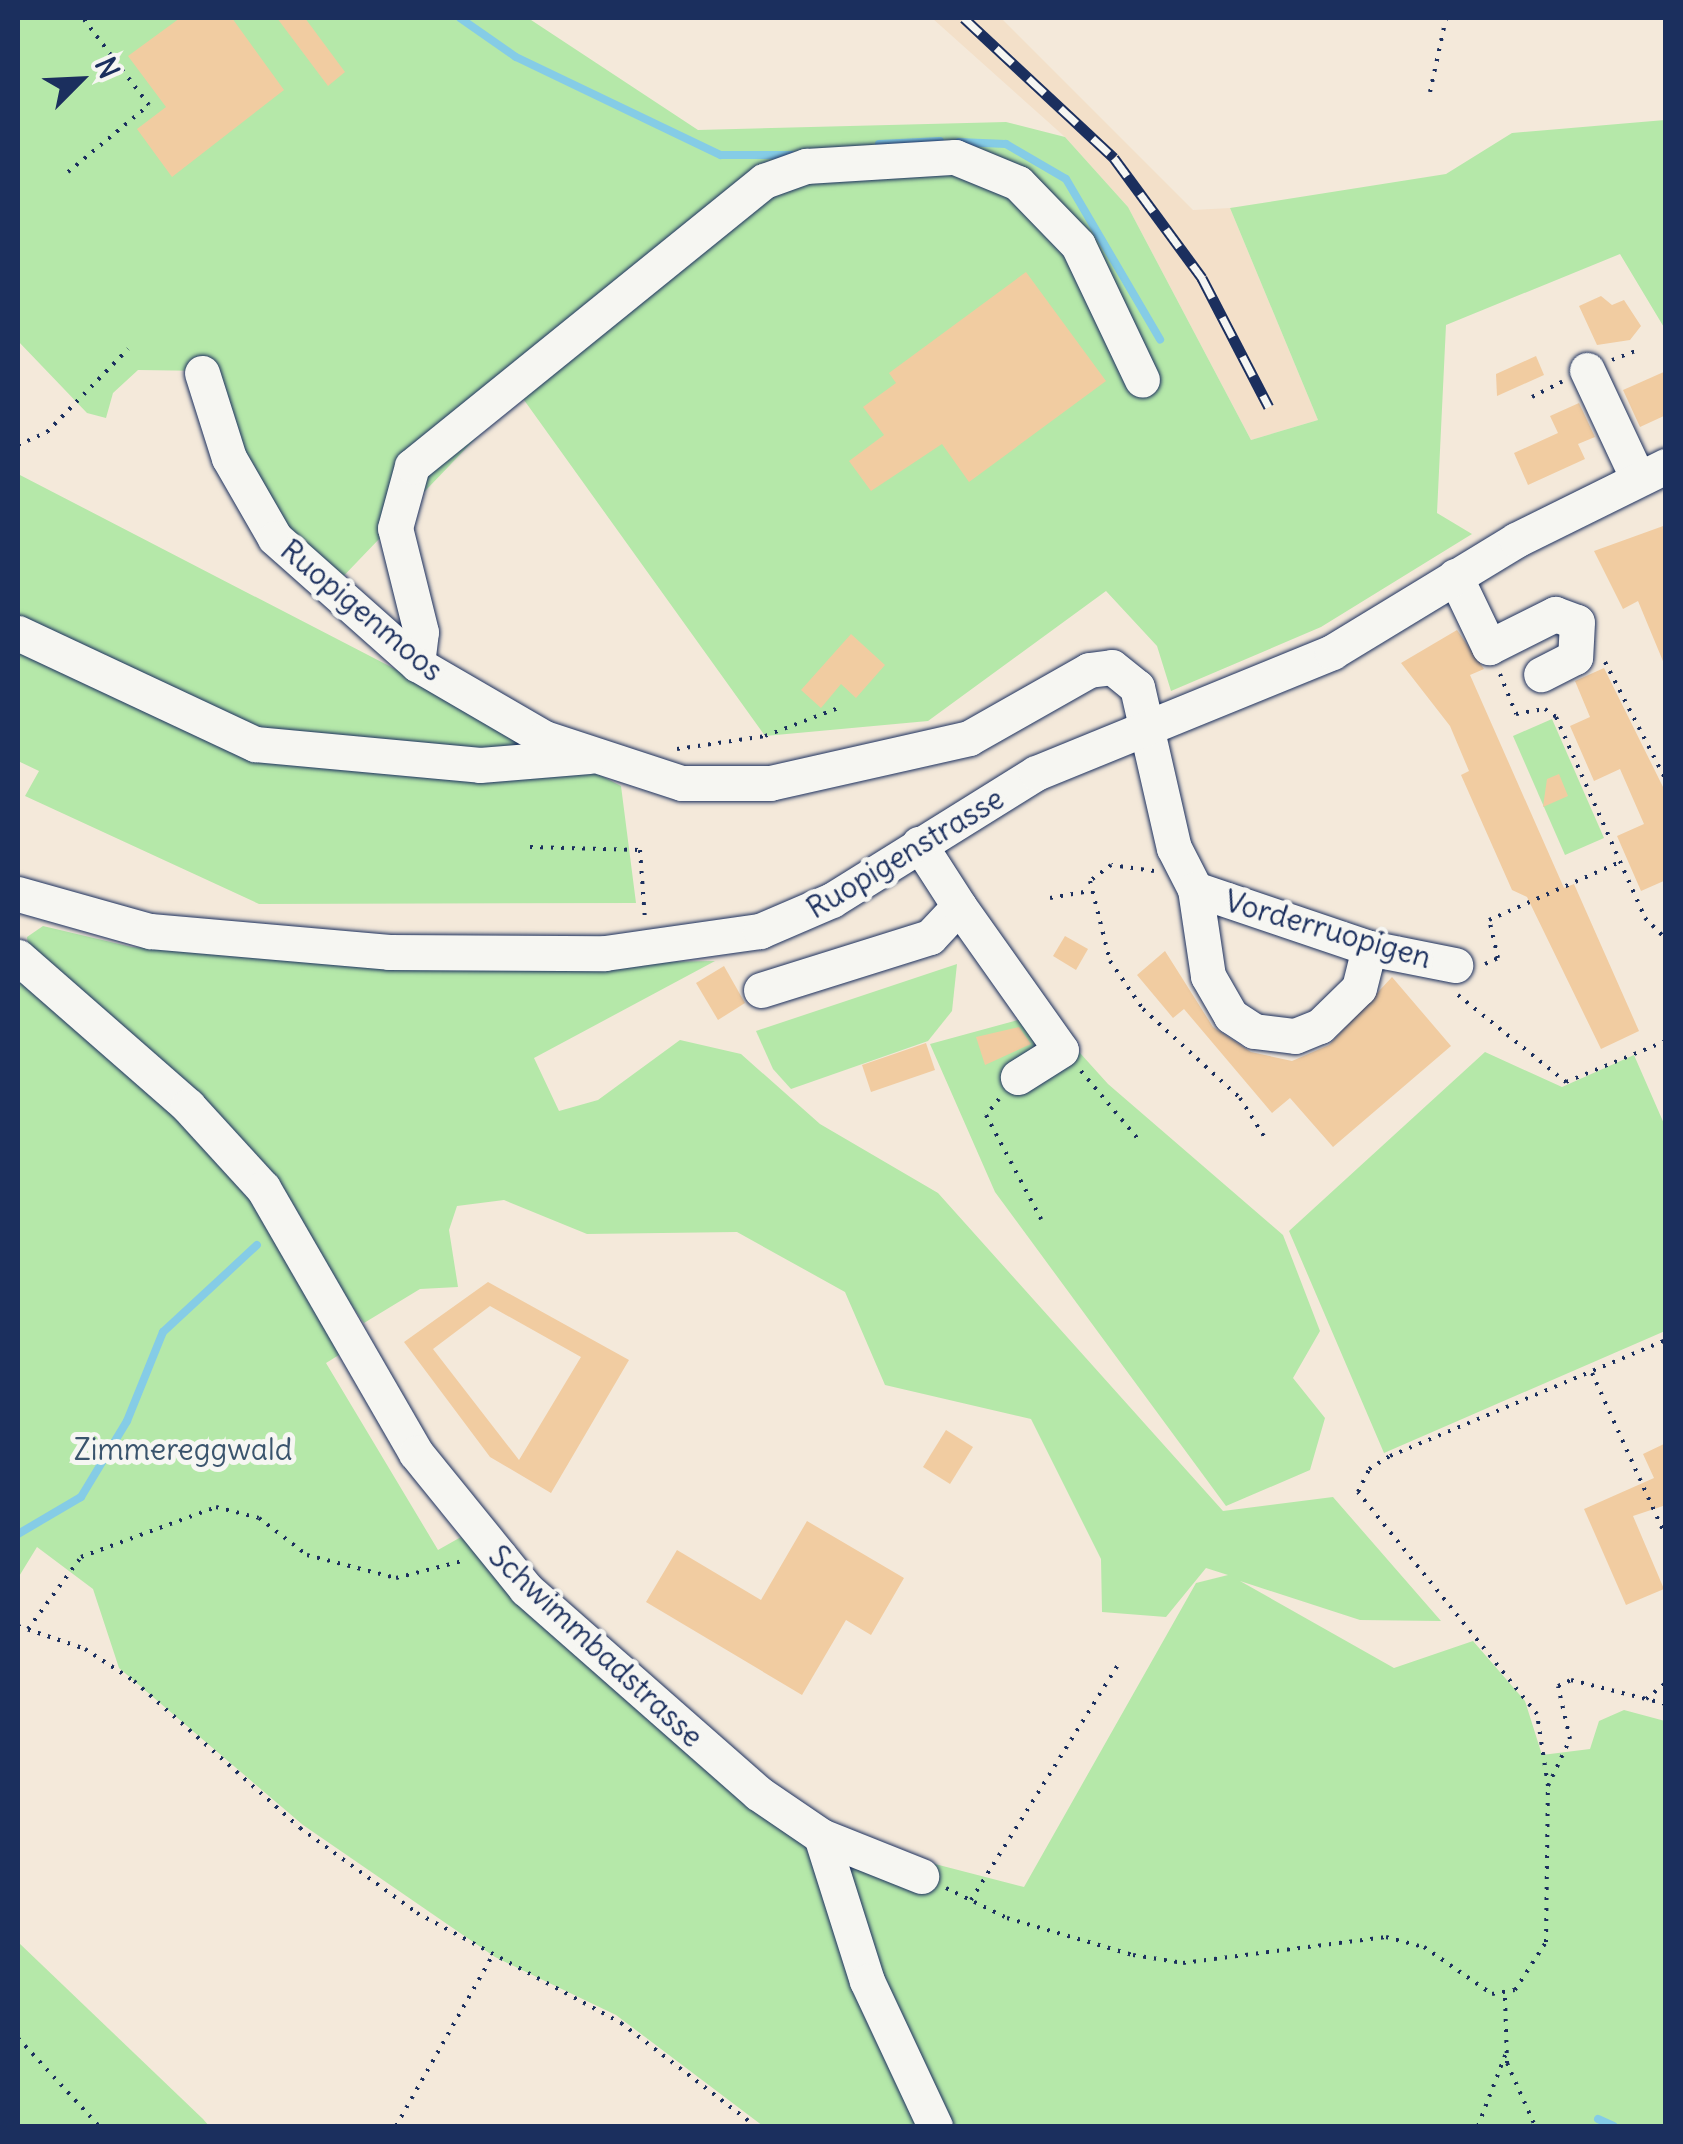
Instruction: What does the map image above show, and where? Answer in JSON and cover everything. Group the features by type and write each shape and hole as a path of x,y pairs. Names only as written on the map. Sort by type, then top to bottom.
{"street":[{"path":"418,664 421,632 396,528 412,466 764,181 806,166 955,157 1018,183 1078,246 1142,380"},
{"path":"1587,370 1652,472"},
{"name":"Ruopigenmoos","path":"202,373 229,458 275,538 418,664 589,756 682,783 770,783 864,767 970,738 1101,666 1137,687 1148,723"},
{"name":"Ruopigenstrasse","path":"18,894 150,931 284,944 619,952 760,932 832,900 1036,773 1148,723 1306,664 1455,576 1652,472"},
{"path":"1455,576 1489,646 1568,612 1581,648 1531,686"},
{"path":"18,633 254,744 480,765 589,756"},
{"path":"1148,723 1216,994 1254,1032 1294,1036 1320,1026 1359,988 1369,948"},
{"path":"920,844 958,906 1061,1050 1018,1076"},
{"name":"Vorderruopigen","path":"1189,880 1369,948 1455,966"},
{"path":"762,990 930,937 958,906"},
{"name":"Schwimmbadstrasse","path":"18,958 188,1106 263,1188 416,1453 485,1544 600,1659 821,1836 921,1876"},
{"path":"821,1836 867,1981 936,2126"}],"path":[{"path":"68,172 149,105 84,18"},
{"path":"1430,92 1446,18"},
{"path":"18,444 48,432 128,349"},
{"path":"1489,646 1516,714 1545,709 1556,717 1645,918 1666,939"},
{"path":"1588,670 1606,662 1666,780"},
{"path":"1510,702 1531,686"},
{"path":"662,751 766,736 841,707"},
{"path":"530,848 640,850 644,902"},
{"path":"1620,862 1489,920 1494,964 1455,966 1459,1003 1566,1082 1666,1041"},
{"path":"1050,898 1088,891 1111,866 1189,880"},
{"path":"1088,891 1110,961 1143,1009 1240,1098 1267,1141"},
{"path":"1061,1050 1139,1140"},
{"path":"1018,1076 986,1115 1041,1218"},
{"path":"1534,2126 1506,2054 1504,1998 1536,1969 1546,1942 1548,1786 1523,1691 1358,1492 1369,1469 1390,1456 1666,1340"},
{"path":"1592,1373 1665,1540"},
{"path":"28,1629 81,1557 216,1507 259,1518 307,1555 396,1578 450,1568 485,1544"},
{"path":"18,1626 134,1680 300,1828 491,1958 621,2023 754,2126"},
{"path":"971,1900 1120,1662"},
{"path":"1548,1786 1570,1739 1558,1686 1570,1680 1666,1704"},
{"path":"1646,1699 1666,1683"},
{"path":"921,1876 971,1900 1183,1963 1386,1936 1424,1947 1504,1998"},
{"path":"396,2126 491,1958"},
{"path":"18,2038 98,2126"},
{"path":"1478,2126 1506,2054"}],"shaded area":[{"path":"932,18 1001,18 1193,210 1230,208 1318,420 1251,440 1128,207 1065,137"}],"green space":[{"path":"18,18 528,18 698,130 1006,122 1065,137 1128,207 1251,440 1318,420 1230,208 1446,174 1512,133 1665,120 1665,329 1620,254 1446,325 1437,513 1472,534 1321,627 1171,691 1157,646 1106,591 928,721 765,736 519,393 334,586 269,516 209,371 138,370 113,393 106,418 87,413 18,341"},
{"path":"18,474 621,786 636,903 259,904 25,796 39,771 18,761"},
{"path":"1552,719 1604,838 1565,855 1513,736"},
{"name":"Zimmereggwald","path":"43,926 132,947 398,966 715,961 534,1058 559,1111 598,1100 680,1040 741,1054 820,1124 938,1193 1223,1511 1333,1497 1441,1621 1360,1620 1240,1581 1394,1668 1473,1641 1525,1701 1542,1755 1590,1749 1599,1721 1624,1710 1665,1721 1665,2126 763,2126 616,2015 495,1957 303,1825 119,1668 93,1589 37,1547 18,1578 18,980 153,1091 253,1195 347,1350 326,1363 438,1550 461,1537 769,1821 1024,1887 1196,1583 1228,1575 1206,1568 1166,1617 1102,1612 1101,1559 1031,1419 885,1385 845,1292 737,1232 587,1234 504,1200 457,1206 449,1230 458,1287 420,1289 364,1323 231,1133 30,961 27,937"},
{"path":"957,964 952,1011 928,1041 791,1089 773,1069 756,1031"},
{"path":"1044,1013 1108,1084 1283,1235 1320,1331 1293,1378 1325,1418 1310,1470 1226,1506 995,1192 930,1044"},
{"path":"1485,1052 1562,1087 1634,1055 1665,1126 1665,1331 1384,1453 1289,1231"},
{"path":"18,1942 203,2119 209,2126 18,2126"}],"building":[{"path":"180,18 232,18 284,90 172,177 137,129 166,107 128,56"},
{"path":"277,18 305,18 345,72 328,86"},
{"path":"1026,272 1106,381 969,482 942,444 871,491 849,461 884,435 863,407 896,383 889,373"},
{"path":"1601,296 1612,305 1624,300 1641,326 1630,340 1597,345 1579,306"},
{"path":"1536,356 1544,375 1497,396 1496,374"},
{"path":"1666,371 1666,415 1640,427 1623,390"},
{"path":"1579,403 1595,437 1578,444 1585,459 1528,485 1514,453 1558,433 1550,416"},
{"path":"1666,525 1665,666 1638,601 1623,609 1594,551"},
{"path":"1457,630 1484,669 1470,675 1564,888 1574,884 1639,1031 1601,1049 1527,897 1512,890 1461,775 1469,771 1450,726 1401,663"},
{"path":"851,634 885,665 856,698 841,684 821,708 801,690"},
{"path":"1604,668 1666,793 1666,880 1641,891 1617,836 1644,824 1620,769 1594,781 1570,726 1590,717 1575,681"},
{"path":"1559,774 1568,796 1543,807 1547,779"},
{"path":"1065,936 1088,949 1076,970 1053,956"},
{"path":"1165,951 1213,1027 1251,1052 1292,1061 1329,1045 1392,977 1451,1046 1333,1147 1290,1098 1272,1113 1184,1009 1173,1018 1137,975"},
{"path":"724,966 745,1003 718,1020 696,983"},
{"path":"1019,1027 1031,1044 985,1065 976,1037"},
{"path":"926,1043 935,1070 871,1092 862,1065"},
{"path":"488,1282 629,1360 551,1493 490,1457 404,1342","holes":["490,1306 581,1357 519,1460 433,1349"]},
{"path":"946,1430 973,1447 950,1484 923,1467"},
{"path":"1666,1443 1666,1505 1633,1516 1664,1589 1626,1605 1584,1509 1654,1478 1643,1454"},
{"path":"807,1521 904,1578 871,1635 846,1620 802,1695 646,1602 677,1550 761,1600"}],"waterway":[{"path":"460,18 516,57 721,155 791,155"},
{"path":"879,144 940,141"},
{"path":"959,142 1006,144 1066,179 1160,339"},
{"path":"18,1534 81,1497 127,1421 163,1332 257,1245"},
{"path":"1598,2119 1614,2126"}],"railway":[{"path":"964,18 1114,158 1202,278 1269,407"}]}
